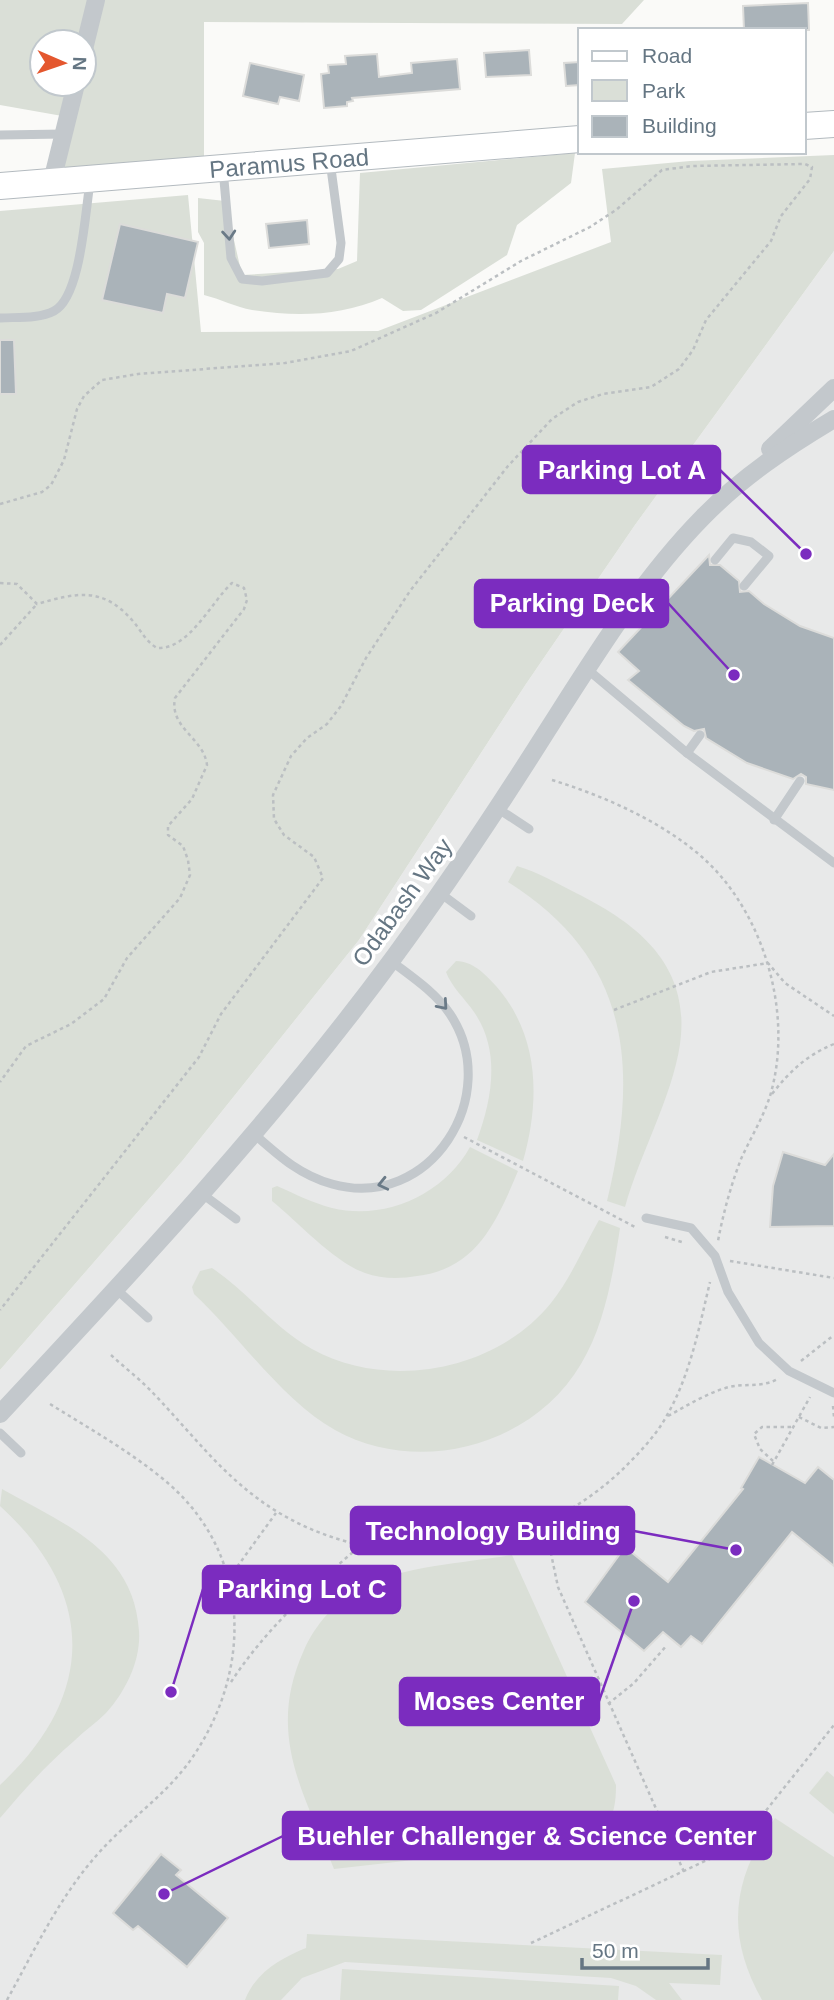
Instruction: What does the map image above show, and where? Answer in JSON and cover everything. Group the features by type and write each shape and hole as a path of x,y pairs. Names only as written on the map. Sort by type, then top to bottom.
{"main road":[{"path":"806,126 834,124"},
{"name":"Paramus Road","path":"0,186 578,139"}],"street":[{"path":"89,28 96,0"},
{"path":"52,181 73,98"},
{"path":"703,516 834,388"},
{"name":"Odabash Way","path":"0,1414 117,1289 201,1193 391,961 440,893 587,669 661,565 703,516 770,457 834,419"}],"lane":[{"path":"0,135 64,134"},
{"path":"223,167 231,258 242,279 262,281 327,272 339,259 341,243 329,159"},
{"path":"0,318 45,315 63,304 78,263 90,178"},
{"path":"715,560 733,538 751,542 769,556 744,586"},
{"path":"587,669 687,752 834,863"},
{"path":"687,752 699,735"},
{"path":"774,820 800,782"},
{"path":"497,808 529,829"},
{"path":"440,893 471,916"},
{"path":"253,1132 287,1164 307,1175 334,1185 358,1188 403,1178 426,1164 454,1131 468,1096 469,1063 462,1036 450,1013 430,991 391,961"},
{"path":"201,1193 236,1219"},
{"path":"646,1218 691,1228 715,1256 741,1316 759,1343 789,1371 834,1393"},
{"path":"117,1289 148,1318"},
{"path":"0,1433 21,1453"}],"path":[{"path":"0,504 42,492 51,485 64,460 77,409 84,396 102,380 138,374 285,363 351,351 436,313 521,261 590,226 616,209 663,170 750,164 812,167 810,179 782,216 771,241 706,320 693,350 679,369 651,387 603,394 578,402 562,410 542,428 508,466 411,591 366,658 341,706 327,724 307,738 291,756 274,795 274,819 284,835 314,857 323,878 220,1014 199,1057 0,1310"},
{"path":"0,583 18,584 37,604"},
{"path":"0,645 37,604 75,593 95,595 119,608 150,644 166,649 186,635 232,583 244,588 247,600 244,609 175,698 176,718 201,746 207,765 192,799 168,826 168,835 183,846 188,860 187,886 159,925 127,958 104,999 71,1024 26,1046 0,1082"},
{"path":"552,780 584,790 657,826 702,857 728,884 768,963 785,983 834,1016"},
{"path":"614,1010 711,972 768,963"},
{"path":"768,963 777,1009 776,1056 770,1096"},
{"path":"111,1355 153,1394 209,1458 243,1488 277,1511 318,1533 360,1546 423,1553 461,1549 518,1536 545,1525 597,1493 638,1454 666,1418 688,1368 722,1219 740,1162 770,1096 792,1069 816,1051 834,1044"},
{"path":"454,1131 643,1230"},
{"path":"654,1234 715,1256 834,1278"},
{"path":"666,1418 699,1398 731,1387 771,1383 834,1335"},
{"path":"793,1427 762,1427 754,1434 760,1449 773,1463 817,1385"},
{"path":"50,1404 138,1459 170,1485 194,1511 216,1545 229,1578 235,1618 229,1685"},
{"path":"799,1417 821,1428 834,1427"},
{"path":"229,1578 277,1511"},
{"path":"561,1515 619,1554"},
{"path":"545,1525 558,1587 684,1872"},
{"path":"7,2000 67,1894 95,1856 169,1787 191,1759 213,1725 229,1685 244,1662 312,1588 360,1546"},
{"path":"608,1704 634,1683 667,1645"},
{"path":"531,1943 684,1872 720,1854 745,1837 834,1725"}],"shaded area":[{"path":"834,251 834,2000 0,2000 0,1370 183,1160 359,940 526,684 635,525"}],"green space":[{"path":"0,0 644,0 622,24 204,22 204,169 52,181 68,117 0,105"},
{"path":"575,153 571,183 517,225 507,255 421,310 403,311 382,298 334,312 285,314 246,309 204,295 204,243 198,232 198,198 225,201 242,275 338,269 357,261 360,173"},
{"path":"834,155 834,251 635,525 526,684 359,940 183,1160 0,1370 0,211 188,195 201,332 378,331 611,242 602,169 690,161"},
{"path":"517,866 599,905 620,919 655,950 677,991 681,1016 676,1064 625,1207 607,1201 617,1153 622,1106 622,1063 616,1021 602,982 580,946 549,913 508,882"},
{"path":"456,961 478,969 496,986 521,1026 528,1048 534,1092 529,1138 523,1161 477,1140 490,1092 491,1059 482,1027 446,972"},
{"path":"470,1147 518,1171 502,1208 482,1240 455,1264 438,1272 397,1278 377,1276 353,1268 329,1251 272,1201 272,1188 277,1186 332,1208 373,1211 393,1207 412,1200 445,1178 459,1164"},
{"path":"599,1220 620,1228 602,1316 581,1364 560,1393 534,1416 504,1433 471,1445 436,1451 402,1451 367,1444 316,1418 262,1367 194,1294 192,1287 200,1271 212,1268 298,1340 342,1362 374,1369 407,1371 439,1367 471,1359 501,1345 528,1326 558,1293"},
{"path":"2,1489 71,1528 110,1560 124,1580 134,1603 139,1642 131,1675 113,1704 45,1768 0,1818 0,1785 32,1751 54,1716 68,1681 72,1645 68,1609 54,1574 32,1540 0,1506"},
{"path":"512,1555 616,1785 611,1816 602,1829 573,1842 334,1869 301,1788 289,1736 288,1709 293,1680 309,1641 320,1623 335,1607 360,1588 414,1570"},
{"path":"827,1771 834,1777 834,1814 809,1793"},
{"path":"775,1818 834,1857 834,2000 762,2000 742,1952 738,1907 742,1885 750,1863"},
{"path":"307,1934 722,1955 720,1985 669,1983 682,2000 656,2000 636,1986 611,1978 345,1962 302,1978 281,2000 245,2000 249,1990 262,1974 306,1948"},
{"path":"342,1969 619,1986 618,2000 340,2000"}],"building":[{"path":"808,3 809,30 744,28 743,6"},
{"path":"529,50 531,75 486,77 484,53"},
{"path":"377,54 379,77 412,73 411,63 457,59 460,89 352,98 353,101 347,102 347,106 324,108 321,74 329,73 328,65 346,64 345,56"},
{"path":"578,62 578,85 566,86 564,63"},
{"path":"250,63 304,75 299,101 280,97 278,104 243,96"},
{"path":"307,220 309,244 269,248 266,224"},
{"path":"120,224 198,242 185,298 167,294 163,313 102,300"},
{"path":"0,340 14,340 16,394 0,394"},
{"path":"709,555 710,565 720,565 739,581 740,592 749,591 764,604 800,626 834,638 834,790 806,784 806,777 801,774 793,779 747,763 706,738 704,729 694,731 684,726 628,680 639,671 618,652"},
{"path":"783,1152 825,1165 834,1154 834,1226 770,1227 773,1186"},
{"path":"759,1457 805,1483 818,1467 834,1480 834,1566 792,1532 702,1644 691,1636 681,1647 663,1632 644,1651 585,1602 625,1547 668,1582 743,1489 741,1488"},
{"path":"161,1854 181,1870 176,1875 228,1918 187,1967 138,1926 133,1930 113,1913"}],"place":[{"name":"Parking Lot A","path":"806,554"},
{"name":"Parking Deck","path":"734,675"},
{"name":"Technology Building","path":"736,1550"},
{"name":"Moses Center","path":"634,1601"},
{"name":"Parking Lot C","path":"171,1692"},
{"name":"Buehler Challenger & Science Center","path":"164,1894"}]}
